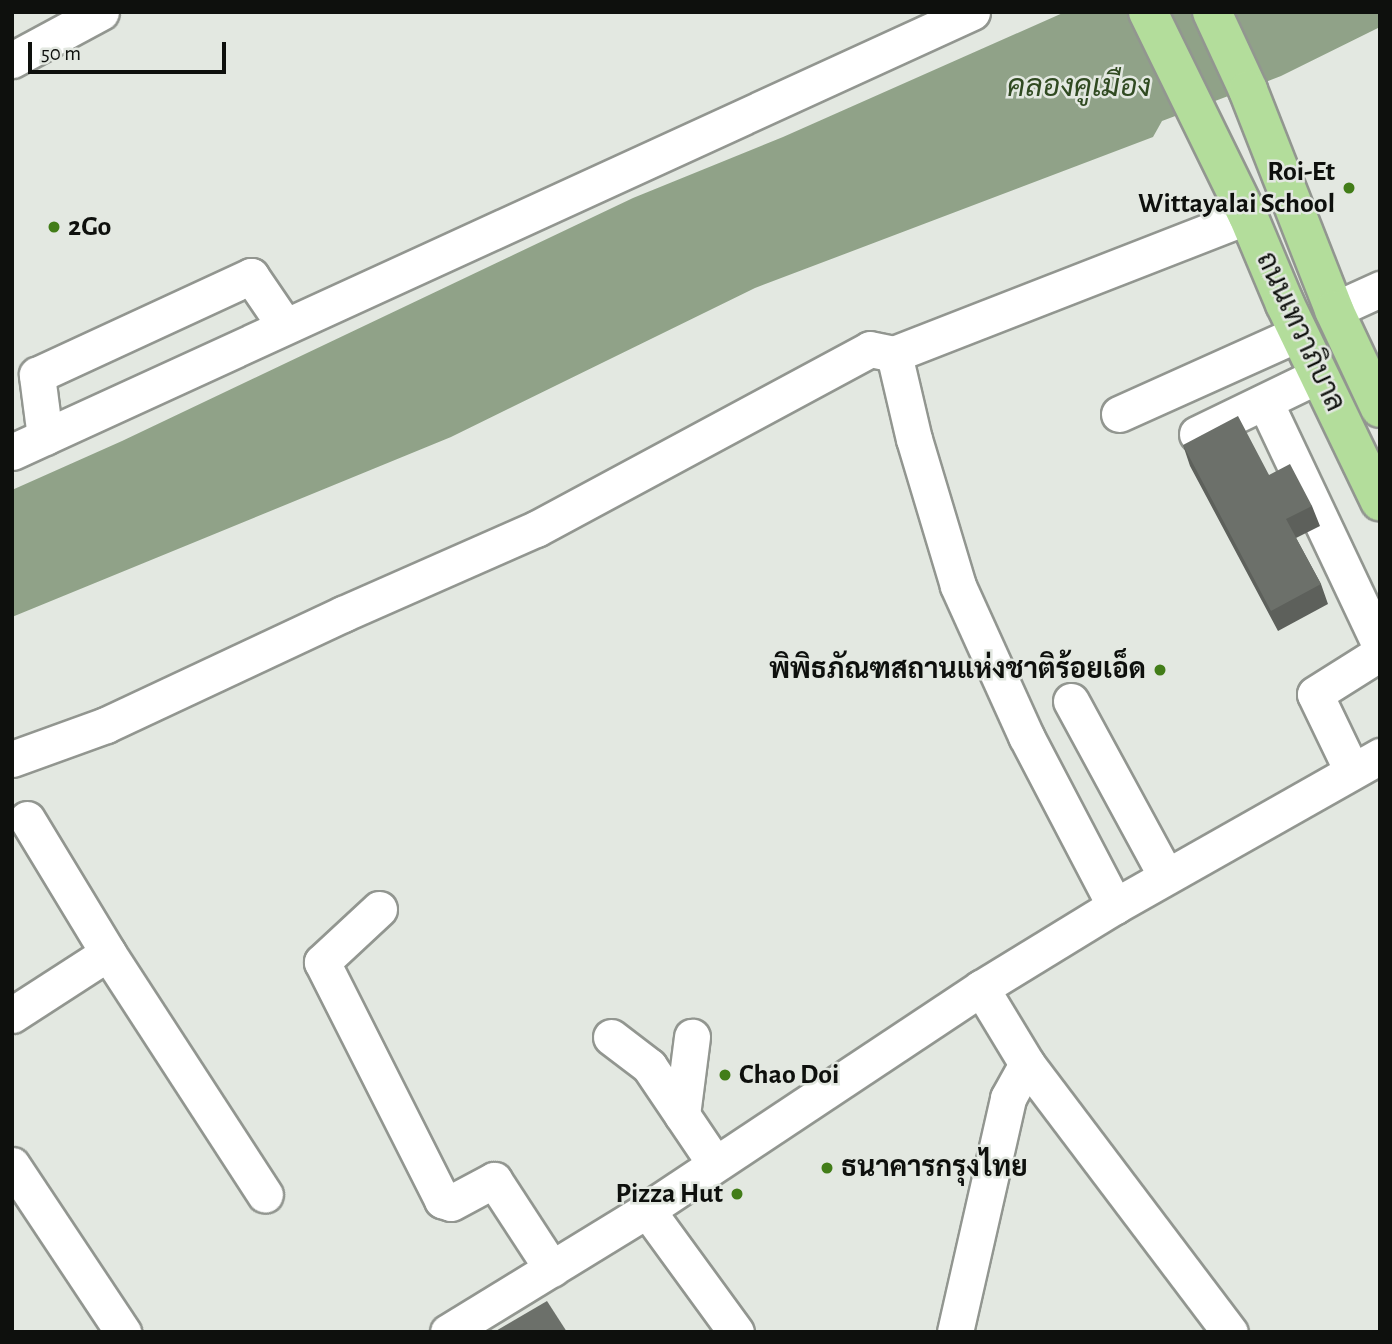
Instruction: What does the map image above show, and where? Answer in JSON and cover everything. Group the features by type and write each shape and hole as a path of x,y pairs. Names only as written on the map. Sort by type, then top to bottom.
{"main road":[{"name":"ถนนเทวาภิบาล","path":"1148,12 1195,113 1248,216 1299,333 1380,501"},
{"name":"ถนนเทวาภิบาล","path":"1212,12 1248,90 1334,310 1380,408"}],"street":[{"path":"12,60 100,12"},
{"path":"12,452 972,12"},
{"path":"12,759 118,720 343,614 536,529 870,349 894,354 1248,216"},
{"path":"45,437 37,375 251,276 285,326"},
{"path":"1334,310 1380,289"},
{"path":"1119,414 1299,333"},
{"path":"894,354 914,439 958,586 1026,736 1115,906"},
{"path":"1197,434 1320,375"},
{"path":"1265,402 1380,645"},
{"path":"448,1332 647,1210 981,988 1166,876 1366,764 1315,694 1380,653"},
{"path":"1070,701 1166,876"},
{"path":"27,819 108,953 265,1195"},
{"path":"379,909 322,962 442,1200 451,1203 494,1180 552,1269"},
{"path":"12,1015 108,953"},
{"path":"981,988 1027,1064 1230,1332"},
{"path":"611,1037 649,1066 715,1164"},
{"path":"682,1115 692,1037"},
{"path":"955,1332 1008,1098 1027,1064"},
{"path":"12,1165 123,1332"},
{"path":"647,1210 736,1332"}],"water":[{"name":"คลองคูเมือง","path":"1065,12 1380,12 1380,27 1281,76 1162,121 1153,137 755,288 451,437 12,617 12,490 122,441 633,198 783,137"}],"building":[{"path":"1238,416 1269,475 1290,464 1312,506 1286,519 1321,584 1271,611 1183,445"},
{"path":"547,1301 567,1332 494,1332"}],"place":[{"name":"Roi-Et Wittayalai School","path":"1349,188"},
{"name":"2Go","path":"54,227"},
{"name":"พิพิธภัณฑสถานแห่งชาติร้อยเอ็ด","path":"1160,670"},
{"name":"Chao Doi","path":"725,1075"},
{"name":"ธนาคารกรุงไทย","path":"827,1168"},
{"name":"Pizza Hut","path":"737,1194"}]}
